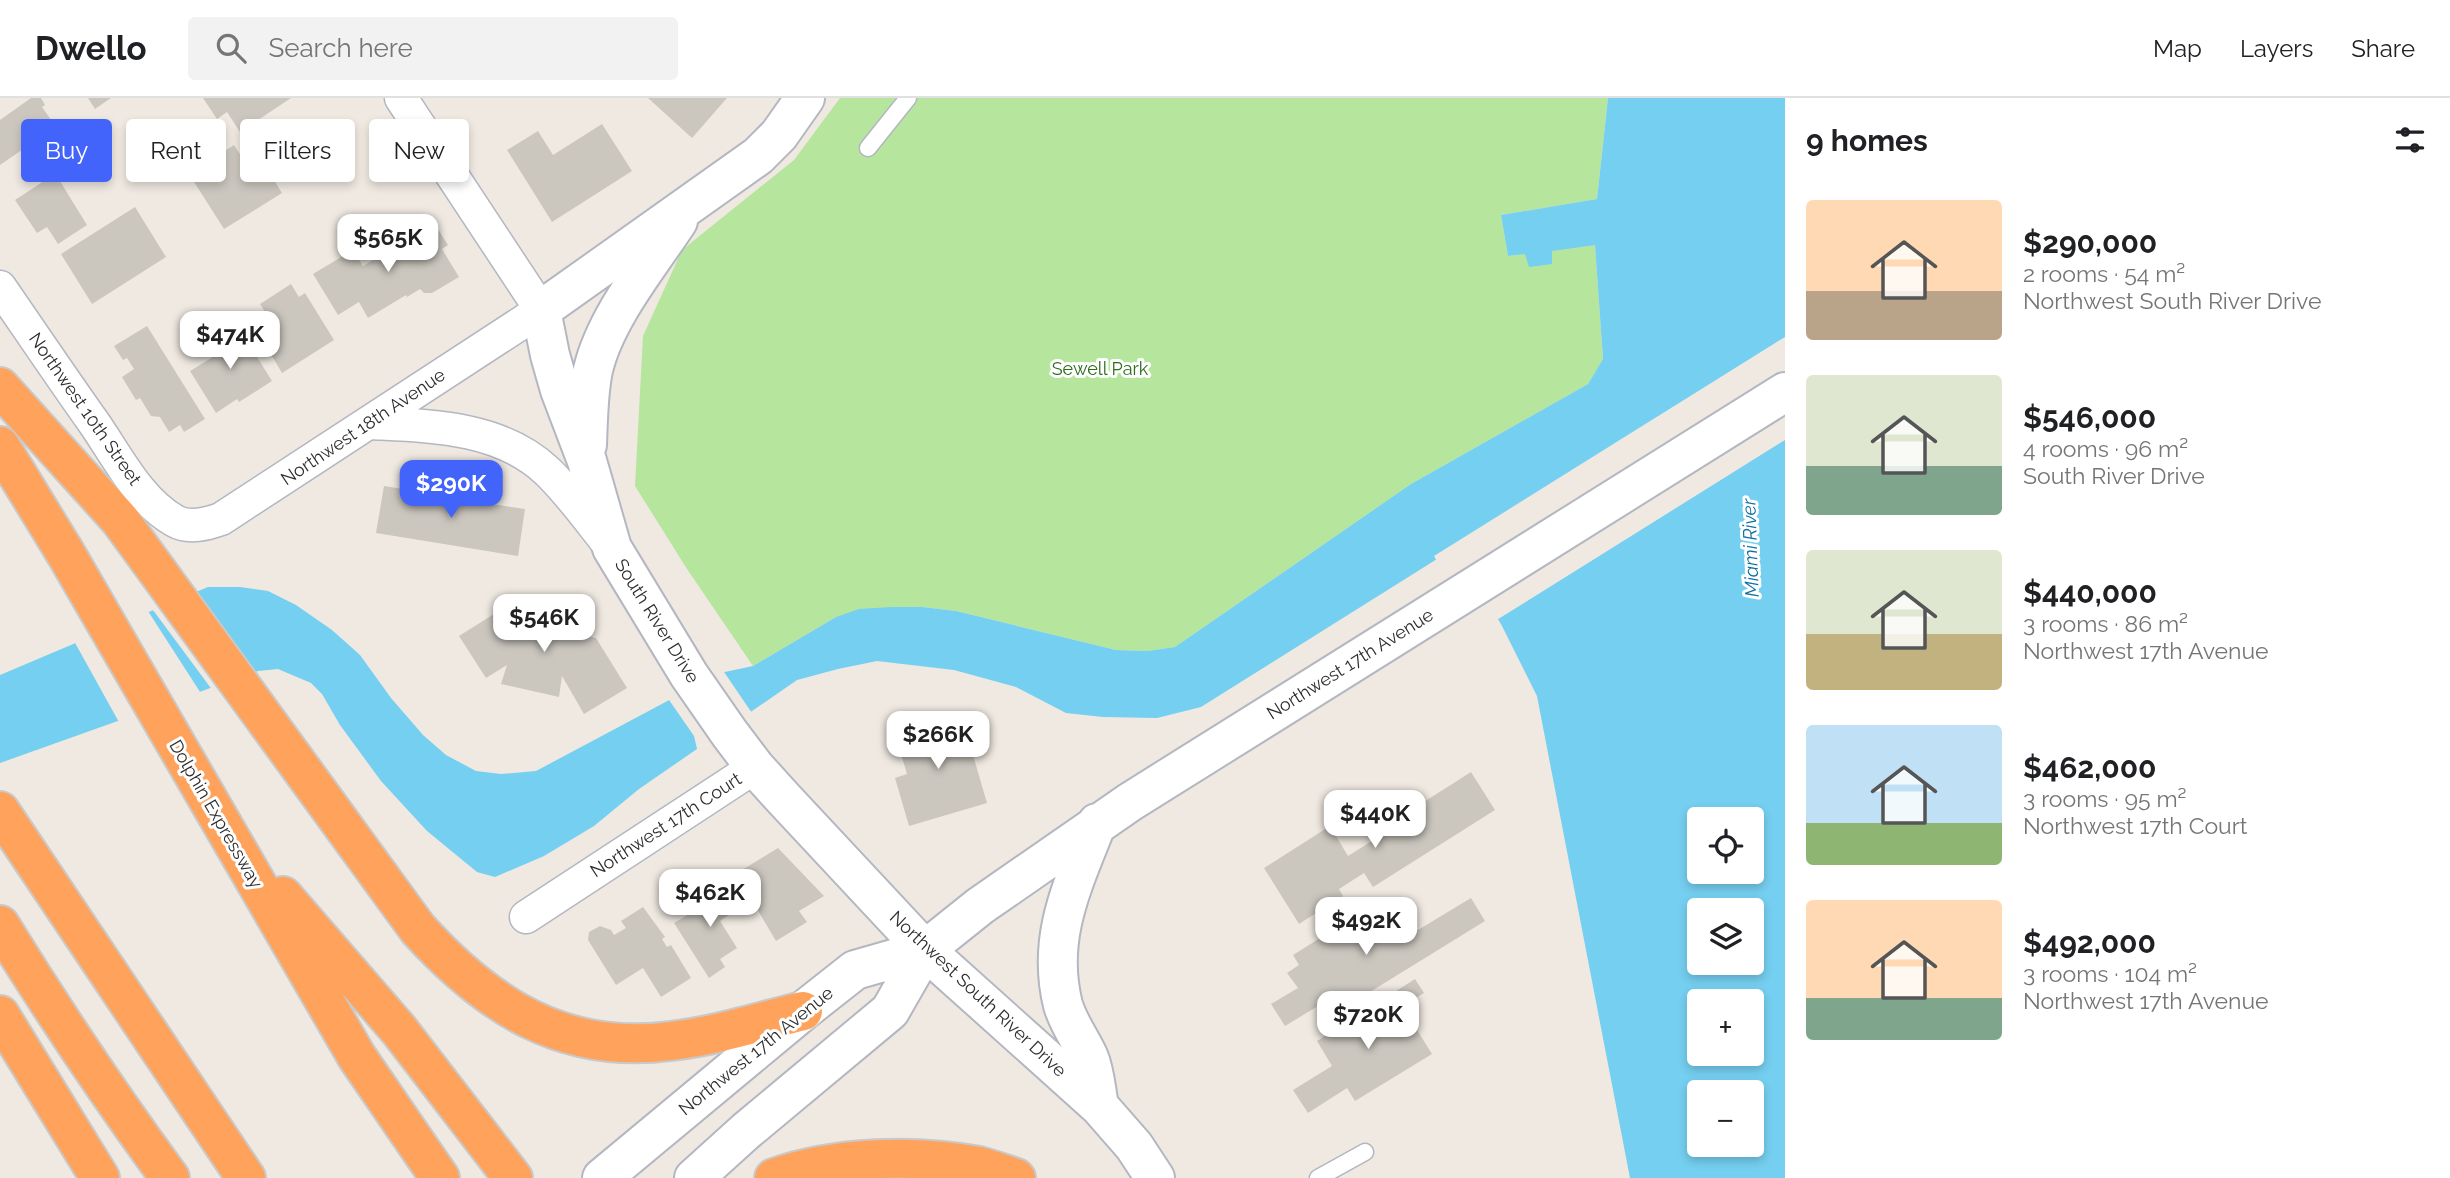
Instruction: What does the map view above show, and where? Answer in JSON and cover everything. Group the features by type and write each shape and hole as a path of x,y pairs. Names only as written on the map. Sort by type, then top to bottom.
{"highway":[{"path":"0,387 120,520 418,929 449,963 483,991 515,1012 549,1028 583,1038 615,1043 683,1039 803,1011"},
{"name":"Dolphin Expressway","path":"0,446 66,554 357,1057 440,1178"},
{"path":"0,811 246,1178"},
{"path":"222,825 399,1030 509,1174"},
{"path":"0,925 96,1074 170,1178"},
{"path":"0,1015 100,1178"},
{"path":"774,1178 830,1163 877,1159 980,1166 1016,1178"}],"main road":[{"path":"541,310 758,156 779,135 804,98"},
{"path":"586,461 592,373 604,340 621,308 690,204"},
{"path":"541,310 568,310 580,314 604,340"},
{"path":"541,310 550,355 586,461"},
{"name":"Northwest 17th Avenue","path":"694,1178 890,1011 925,950 980,906 1097,823 1785,392"},
{"name":"South River Drive","path":"586,461 612,548 688,675 755,767"},
{"name":"Northwest 17th Court","path":"755,767 797,812"},
{"name":"Northwest South River Drive","path":"797,812 925,950 1099,1105 1134,1146 1155,1178"},
{"path":"1097,823 1063,911 1057,959 1063,1005 1077,1038 1090,1059 1099,1105"},
{"name":"Northwest 17th Avenue","path":"602,1178 855,970 925,950"}],"street":[{"path":"401,98 541,310"},
{"name":"Northwest 10th Street","path":"0,287 129,474 160,511 178,523"},
{"name":"Northwest 18th Avenue","path":"178,523 209,524 221,519 541,310"},
{"path":"369,423 436,426 486,437 531,457 548,472 612,548"},
{"name":"Northwest 17th Court","path":"526,917 755,767"}],"lane":[{"path":"868,148 908,98"},
{"path":"1318,1178 1365,1152"}],"green space":[{"name":"Sewell Park","path":"840,98 1608,98 1597,199 1501,215 1508,256 1595,244 1603,359 1588,384 1411,484 1175,647 1147,651 1116,650 956,611 923,607 836,617 753,666 635,486 643,336 682,250 794,160"}],"water":[{"name":"Miami River","path":"1608,98 1785,98 1785,1178 1630,1178 1537,696 1501,624 1453,549 1201,707 1157,718 1066,713 1016,687 954,670 877,661 797,680 639,789 594,826 544,856 495,877 477,872 427,831 381,781 340,725 322,694 311,683 278,669 258,671 0,763 0,675 208,587 240,587 268,591 296,605 332,630 360,655 391,698 423,735 446,755 476,771 501,774 536,771 720,673 753,666 836,617 859,609 923,607 956,611 1116,650 1147,651 1175,647 1411,484 1588,384 1603,359 1595,245 1552,251 1552,264 1529,267 1525,254 1508,256 1501,215 1597,199"}],"pier":[{"path":"1785,337 1785,440 1495,621 1452,554 1438,563 1434,556"},
{"path":"163,601 254,676 213,691 150,606"},
{"path":"146,608 202,695 120,724 74,641"},
{"path":"722,669 754,716 698,753 694,736 667,697"}],"building":[{"path":"31,98 41,98 45,105 42,107 50,119 21,119 21,151 0,165 0,120"},
{"path":"88,98 111,98 95,109"},
{"path":"203,98 291,98 260,119 240,119 240,132 227,112 217,119"},
{"path":"648,98 727,98 692,138"},
{"path":"602,124 632,171 552,222 507,150 538,131 553,155"},
{"path":"234,145 240,154 240,182 275,182 282,193 224,229 194,182 226,182 226,150"},
{"path":"42,182 60,182 87,225 58,244 47,227 37,233 15,200"},
{"path":"135,207 166,257 92,304 61,254"},
{"path":"434,223 448,245 442,249 459,277 432,293 424,293 420,289 407,297 406,295 368,318 359,302 338,315 313,274 353,250 363,266"},
{"path":"291,284 299,297 305,293 334,340 282,373 251,321 265,312 260,304"},
{"path":"147,326 205,419 184,432 180,425 169,432 160,417 151,416 140,398 136,400 122,377 134,369 127,358 123,360 114,346"},
{"path":"233,327 241,339 244,336 272,381 216,413 190,371 213,357 205,345"},
{"path":"384,486 441,495 442,490 486,498 485,503 525,509 518,556 376,533"},
{"path":"530,597 571,607 566,631 596,638 627,688 584,714 562,676 559,697 501,684 507,665 486,678 459,636 502,609 525,615"},
{"path":"961,714 987,803 909,826 895,778 907,774 895,734"},
{"path":"1471,772 1495,810 1373,887 1364,873 1339,889 1343,896 1299,924 1264,868 1330,826 1348,856 1399,824 1397,819"},
{"path":"778,848 824,896 799,911 807,922 776,941 757,909 750,913 737,892 742,888 734,875"},
{"path":"726,884 740,908 720,921 737,948 720,959 725,967 709,978 674,923 691,913 687,908"},
{"path":"1384,898 1408,936 1471,898 1485,921 1331,1016 1323,1003 1285,1026 1271,1004 1298,988 1287,973 1299,965 1293,955"},
{"path":"643,907 665,937 662,939 667,947 671,945 691,978 661,997 643,968 616,985 588,940 589,932 600,926 611,930 614,935 626,928 621,921"},
{"path":"1415,979 1424,993 1402,1006 1432,1054 1355,1101 1347,1088 1308,1113 1293,1090 1332,1066 1317,1041"}]}
